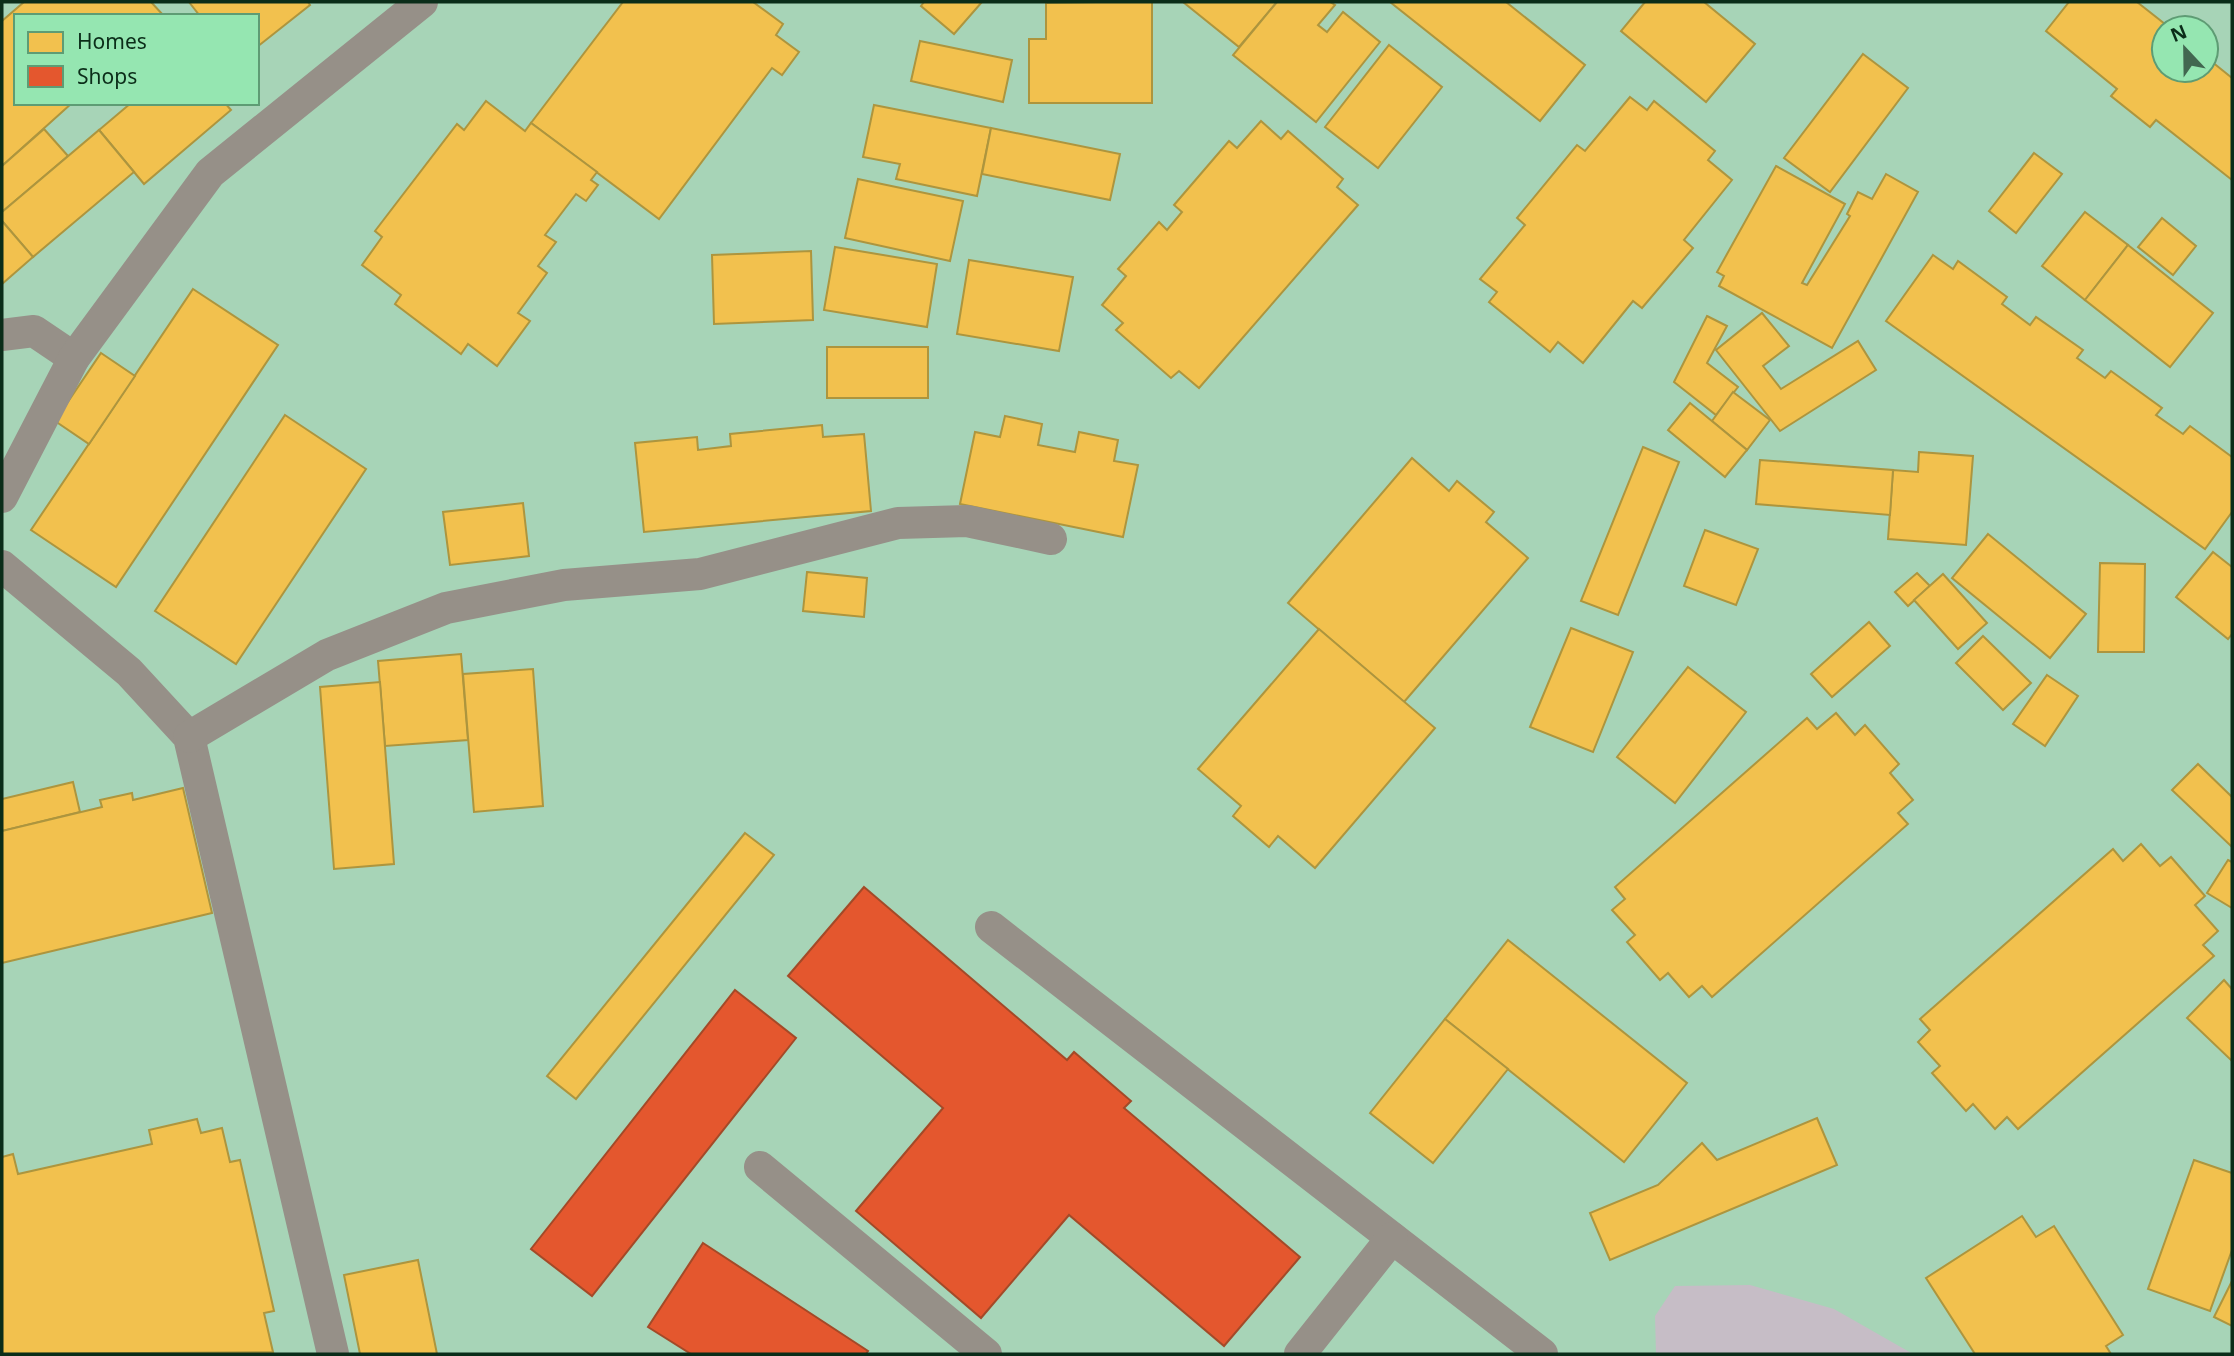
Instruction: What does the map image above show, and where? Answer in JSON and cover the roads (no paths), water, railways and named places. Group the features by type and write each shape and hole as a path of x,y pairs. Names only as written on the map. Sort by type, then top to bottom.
{"lane":[{"path":"2,497 74,358 210,173 422,2"},
{"path":"2,335 34,331 74,358"},
{"path":"189,737 327,656 446,608 564,585 700,574 898,523 967,521 1051,539"},
{"path":"2,566 129,672 189,737 333,1354"},
{"path":"991,928 1542,1354"},
{"path":"760,1167 986,1354"},
{"path":"1300,1354 1392,1238"}]}
